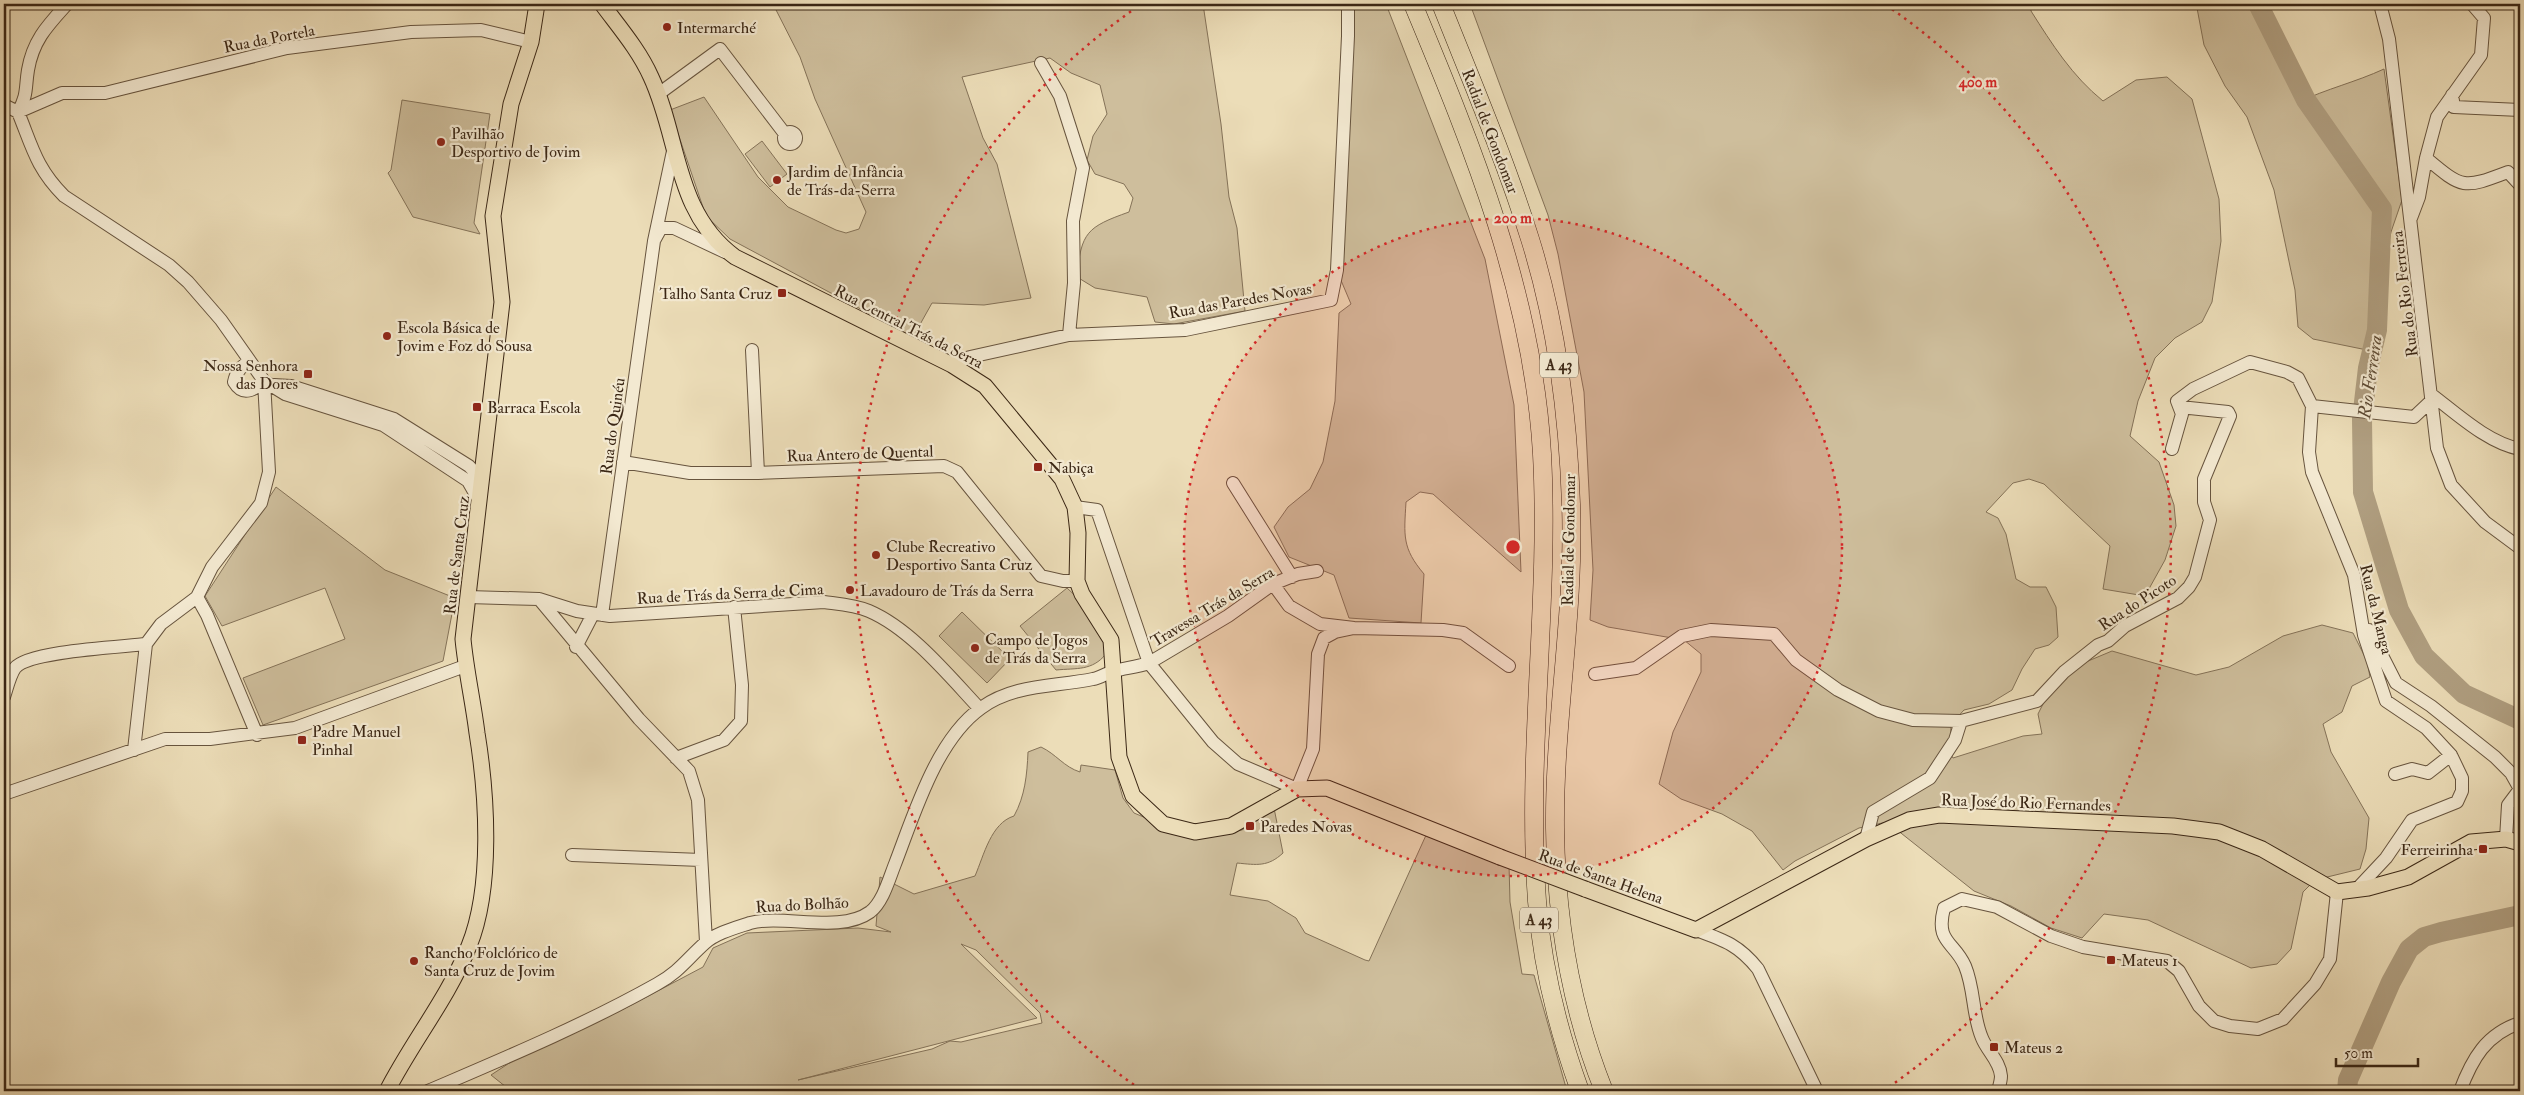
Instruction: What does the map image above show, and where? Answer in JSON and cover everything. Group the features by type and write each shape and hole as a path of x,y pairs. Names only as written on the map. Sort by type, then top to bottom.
{"highway":[{"name":"Radial de Gondomar","path":"1413,4 1464,125 1492,204 1526,336 1537,404 1542,470 1544,558 1533,831 1537,904 1549,988 1567,1055 1580,1091"},
{"name":"Radial de Gondomar","path":"1440,4 1507,168 1531,242 1556,350 1566,418 1572,507 1570,587 1555,828 1559,908 1572,984 1588,1048 1604,1091"}],"main road":[{"name":"Rua de Santa Cruz","path":"387,1091 408,1052 447,989 469,947 482,903 485,800 477,733 465,666 463,639 502,302 494,216 511,104 531,42 537,4"},
{"name":"Rua Central Trás da Serra","path":"602,4 651,76 688,195 704,227 719,245 734,257 952,365 985,386 1062,479 1075,507 1078,533 1077,581"},
{"path":"1077,581 1082,594 1111,640 1119,757 1133,796 1162,824 1195,832 1232,826 1297,789"},
{"name":"Rua de Santa Helena","path":"1297,789 1327,788 1500,857 1696,930"},
{"name":"Rua José do Rio Fernandes","path":"1696,930 1866,838 1908,820 1940,815 2173,826 2219,832 2262,849 2337,892"},
{"path":"2337,892 2355,891 2408,877 2471,842 2513,841"}],"street":[{"path":"18,112 26,97 28,69 40,34 67,4"},
{"name":"Rua das Paredes Novas","path":"952,365 970,357 1068,335 1185,330 1331,300 1337,270 1348,4"},
{"name":"Rua do Rio Ferreira","path":"2380,4 2388,39 2411,218 2437,448 2451,485 2484,522 2520,548"},
{"path":"2411,218 2420,197 2426,158 2437,117 2481,55 2484,18 2472,4"},
{"name":"Rua da Portela","path":"18,112 62,92 104,93 287,48 411,32 482,30 531,42"},
{"path":"657,95 720,49 785,134"},
{"path":"1041,63 1060,96 1082,168 1073,221 1074,283 1068,335"},
{"path":"2452,95 2454,108 2520,110"},
{"path":"4,105 18,112 38,166 50,182 64,196 169,265 188,282 221,320 249,361 269,383 291,396 383,425 468,481 480,502"},
{"name":"Rua do Quinéu","path":"597,615 623,462 654,241 672,163 673,146"},
{"path":"2426,158 2454,181 2476,184 2508,172 2520,185"},
{"path":"687,234 701,234 704,227"},
{"path":"654,241 661,228 674,228 734,257"},
{"path":"752,350 758,474"},
{"path":"249,361 242,366 236,376 234,382 237,388 249,391 269,383 291,386 380,413 400,423 481,474"},
{"path":"2172,448 2182,414 2177,401 2193,389 2250,362 2288,372 2298,378 2312,406 2336,407 2414,417 2432,397 2467,422 2508,447 2520,449"},
{"path":"134,750 146,644 161,624 197,597 212,567 256,512 265,494 269,472 269,383"},
{"name":"Rua da Manga","path":"2312,406 2309,452 2312,472 2354,574 2363,619 2364,635 2386,701 2426,728 2451,755 2462,778 2462,791 2457,802 2412,820 2386,858 2355,891"},
{"name":"Rua do Picoto","path":"1961,722 2037,701 2064,672 2098,645 2108,641 2125,626 2178,598 2196,577 2210,520 2204,502 2204,479 2230,416 2228,412 2180,407"},
{"path":"457,459 467,460 476,458 487,442"},
{"name":"Rua Antero de Quental","path":"623,462 690,473 758,474 944,466 957,472 1041,576 1063,582 1077,581"},
{"path":"458,474 467,477 481,474"},
{"name":"Travessa Trás da Serra","path":"1233,482 1292,577"},
{"path":"1075,507 1097,510 1149,663 1213,742 1238,764 1297,789 1313,749 1318,654 1324,638 1335,632 1354,628"},
{"name":"Travessa Trás da Serra","path":"1149,663 1228,616 1273,584 1317,571"},
{"path":"1273,584 1289,606 1320,624 1354,628 1443,630 1463,633 1509,666"},
{"path":"197,597 208,615 257,735"},
{"name":"Rua de Trás da Serra de Cima","path":"468,597 539,599 597,615 824,602 870,611 905,633 980,708"},
{"path":"539,599 576,647 689,771 698,800 706,942"},
{"path":"676,758 724,740 741,721 742,685 734,607"},
{"path":"576,647 597,615"},
{"path":"2363,619 2396,683 2431,706 2495,757 2511,773 2519,792 2508,806 2513,841"},
{"path":"1595,674 1636,668 1682,636 1711,630 1774,634 1803,665 1838,690 1879,711 1913,720 1961,722 1955,740 1930,778 1873,812 1866,838"},
{"path":"4,697 15,668 29,659 55,654 146,644"},
{"name":"Rua do Bolhão","path":"428,1091 534,1045 658,984 680,970 706,942 724,932 753,922 850,921 870,912 882,895 925,787 947,745 980,708 1006,693 1046,685 1095,679 1114,671 1135,668 1149,663"},
{"path":"4,794 165,739 210,739 257,735 295,728 465,666"},
{"path":"2395,774 2412,768 2428,773 2451,755"},
{"path":"572,855 701,860"},
{"path":"1998,1091 2001,1076 1993,1054 1982,1040 1977,1025 1972,989 1964,965 1949,944 1940,924 1944,908 1962,899 1997,907 2051,936 2083,947 2168,960 2180,971 2199,1006 2214,1021 2230,1026 2258,1029 2283,1019 2315,984 2330,959 2337,892"},
{"name":"Rua de Santa Helena","path":"1696,930 1722,940 1745,952 1758,969 1817,1091"},
{"path":"2460,1091 2470,1065 2486,1043 2520,1023"}],"shaded area":[{"path":"773,4 1203,4 1221,124 1229,197 1237,228 1245,311 1174,324 1155,322 1147,297 1095,288 1077,277 1081,250 1089,233 1104,222 1129,212 1133,198 1124,184 1095,174 1087,160 1093,136 1107,114 1100,85 1071,73 1050,58 962,77 983,138 997,164 1031,298 984,305 932,303 913,337 730,239 706,216 670,110 704,97 758,177 788,207 846,233 859,229 866,212 815,99 800,57"},
{"path":"1354,4 1386,4 1485,259 1514,405 1521,572 1433,494 1420,492 1406,502 1405,533 1408,549 1424,574 1421,623 1349,618 1334,575 1289,557 1274,527 1288,507 1310,489 1323,462 1335,401 1339,313 1351,304 1340,278"},
{"path":"1470,4 2031,4 2031,11 2063,59 2103,101 2136,80 2167,77 2192,99 2219,199 2221,241 2212,302 2202,322 2175,338 2155,358 2138,401 2130,436 2159,462 2174,505 2176,526 2165,560 2145,596 2103,589 2110,546 2044,484 2029,479 2013,483 1986,512 1998,518 2006,534 2016,579 2030,587 2046,587 2056,607 2058,637 2049,645 2035,649 2022,669 2012,690 1989,704 1964,710 1951,724 1950,753 1953,758 2023,736 2042,734 2038,714 2046,698 2081,664 2112,651 2196,675 2229,667 2283,636 2322,625 2353,633 2367,661 2370,677 2352,686 2342,712 2323,724 2331,752 2369,818 2366,849 2360,869 2315,880 2303,892 2291,949 2277,964 2251,968 2148,920 2104,914 2082,938 2051,928 2011,906 1974,891 1887,822 1859,828 1795,861 1783,870 1752,831 1722,814 1681,799 1659,784 1673,732 1701,672 1701,654 1684,640 1608,627 1590,620 1593,570 1584,392 1558,254 1548,215"},
{"path":"2193,4 2261,4 2274,56 2299,102 2384,69 2402,200 2391,232 2367,350 2313,339 2298,327 2295,290 2274,190 2247,117 2225,86 2204,45 2197,8"},
{"name":"Pavilhão Desportivo de Jovim","path":"402,100 490,114 474,223 480,234 413,217 388,173 391,170"},
{"name":"Jardim de Infância de Trás-da-Serra","path":"762,141 787,174 770,187 745,154"},
{"path":"276,487 385,570 455,598 443,661 263,725 243,678 345,639 325,588 222,626 205,596"},
{"path":"1067,588 1093,617 1101,634 1106,654 1095,663 1084,668 1056,670 1020,626"},
{"name":"Campo de Jogos de Trás da Serra","path":"962,612 1010,659 987,683 939,636"},
{"path":"1041,747 1069,767 1080,772 1081,765 1115,770 1123,798 1134,813 1194,838 1242,830 1274,808 1283,853 1278,858 1267,863 1237,863 1230,895 1268,901 1296,918 1305,933 1369,961 1427,833 1509,865 1510,902 1522,974 1534,975 1567,1091 511,1091 491,1075 523,1054 618,1012 703,967 713,948 747,933 858,928 891,932 876,926 880,877 914,894 975,876 989,841 999,825 1014,816 1021,801 1025,785 1028,752","holes":["961,944 976,950 1040,1013 1042,1023 961,1042 950,1041 932,1049 798,1080 1037,1018"]}],"waterway":[{"name":"Rio Ferreira","path":"2258,4 2306,100 2382,209 2377,330 2368,368 2362,419 2363,492 2399,610 2424,656 2464,694 2520,720"},
{"name":"Rio Ferreira","path":"2347,1091 2348,1080 2391,982 2409,949 2424,937 2520,915"}],"place":[{"name":"Intermarché","path":"667,27"},
{"name":"Pavilhão Desportivo de Jovim","path":"441,142"},
{"name":"Jardim de Infância de Trás-da-Serra","path":"777,180"},
{"name":"Talho Santa Cruz","path":"782,293"},
{"name":"Escola Básica de Jovim e Foz do Sousa","path":"387,336"},
{"name":"Nossa Senhora das Dores","path":"308,374"},
{"name":"Barraca Escola","path":"477,407"},
{"name":"Nabiça","path":"1038,467"},
{"name":"Clube Recreativo Desportivo Santa Cruz","path":"876,555"},
{"name":"Lavadouro de Trás da Serra","path":"850,590"},
{"name":"Campo de Jogos de Trás da Serra","path":"975,648"},
{"name":"Padre Manuel Pinhal","path":"302,740"},
{"name":"Paredes Novas","path":"1250,826"},
{"name":"Ferreirinha","path":"2483,849"},
{"name":"Mateus 1","path":"2111,960"},
{"name":"Rancho Folclórico de Santa Cruz de Jovim","path":"414,961"},
{"name":"Mateus 2","path":"1994,1047"}]}
